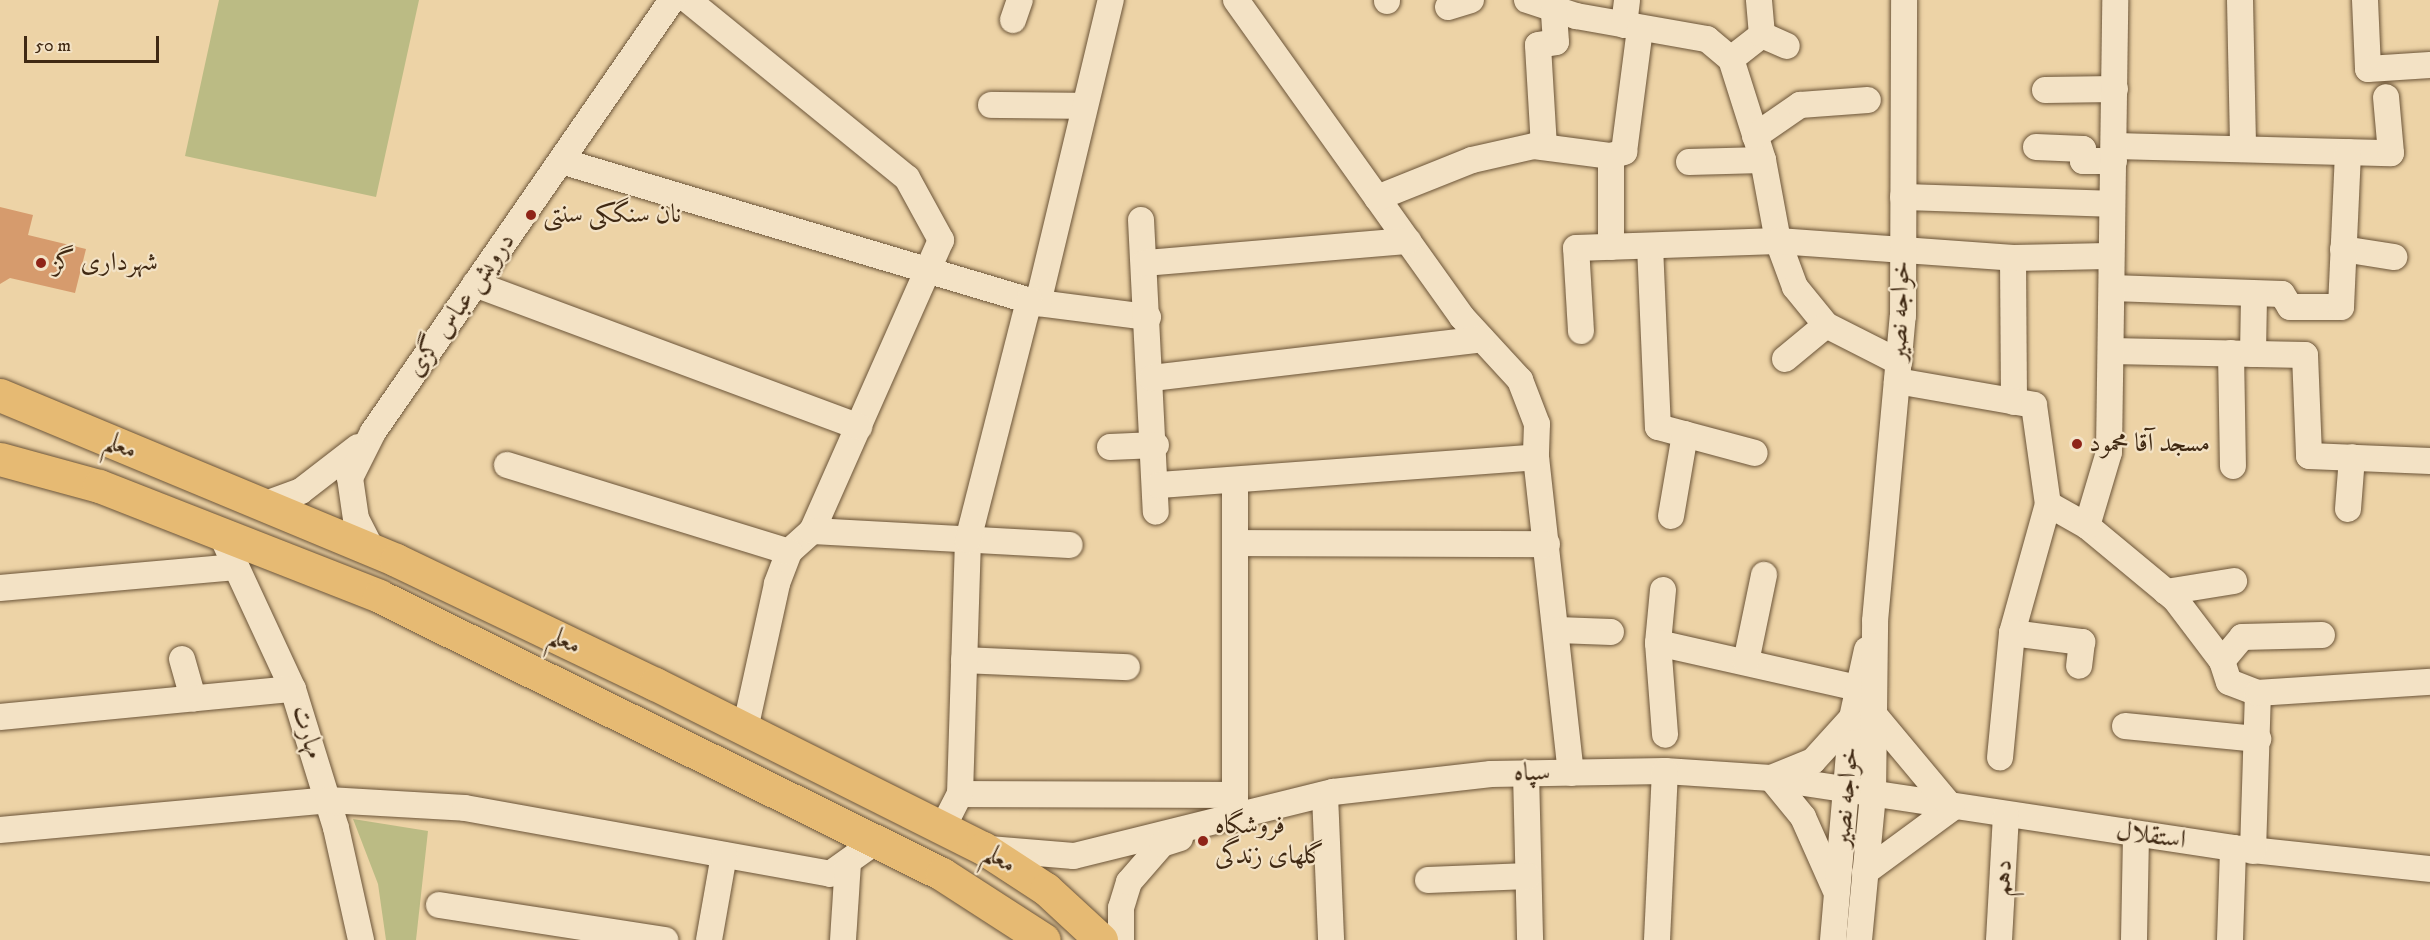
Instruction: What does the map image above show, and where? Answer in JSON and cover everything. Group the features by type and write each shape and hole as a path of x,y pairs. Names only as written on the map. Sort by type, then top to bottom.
{"main road":[{"name":"معلم","path":"0,395 372,550 655,684 983,848 1046,889 1101,940"},
{"name":"معلم","path":"0,459 99,486 379,596 522,670 875,842 1015,928 1044,940"},
{"path":"522,670 548,669 573,676 626,703 655,684"}],"street":[{"name":"درویش عباس گزی","path":"373,432 672,0"},
{"path":"688,0 907,178 941,240 812,531 789,552 777,584 745,729"},
{"path":"942,829 960,794 968,540 1034,302 1111,0"},
{"path":"1236,0 1408,242 1482,339 1520,380 1537,423 1536,457 1558,630 1571,772"},
{"path":"1527,0 1554,11 1631,18 1707,39 1731,59 1763,160 1778,242 1796,287 1826,325 1898,371 2014,402 2034,405 2048,504 2012,633 2000,757"},
{"path":"1759,0 1762,35"},
{"name":"خواجه نصیر","path":"1833,940 1846,792 1864,717 1875,621 1898,371 1903,249 1904,0"},
{"path":"2087,526 2109,452 2112,288 2108,256 2114,153 2115,0"},
{"path":"2240,0 2243,149"},
{"path":"2365,0 2368,69 2430,65"},
{"path":"1544,147 1538,45 1556,42 1554,11"},
{"path":"1377,198 1472,160 1544,147 1611,156 1624,152 1631,18"},
{"path":"1762,35 1787,46"},
{"path":"1731,59 1762,35"},
{"path":"2045,90 2115,89"},
{"path":"2036,147 2083,149 2084,161 2114,153 2243,149 2391,153 2386,97"},
{"path":"1755,136 1800,105 1868,100"},
{"path":"991,105 1084,106"},
{"path":"2112,288 2282,294 2290,307 2341,307 2348,152"},
{"path":"1611,156 1611,247"},
{"path":"1689,162 1763,160"},
{"path":"561,161 930,268 1034,302 1148,317"},
{"path":"1903,197 2111,204"},
{"path":"1141,220 1159,485 1156,512"},
{"path":"1145,263 1408,242"},
{"path":"1581,332 1576,248 1778,242 2013,258 2108,256"},
{"path":"1650,246 1658,427 1755,453"},
{"path":"2343,249 2394,257"},
{"path":"2013,258 2014,402"},
{"path":"476,284 859,427"},
{"path":"2233,466 2242,354 2254,294"},
{"path":"1785,359 1826,325"},
{"path":"1152,378 1482,339"},
{"path":"2112,351 2305,355 2309,456 2430,460"},
{"path":"263,505 335,469 373,432"},
{"path":"372,550 356,519 350,478 373,432"},
{"path":"1671,516 1685,434"},
{"path":"1110,447 1156,445"},
{"path":"1159,485 1536,457"},
{"path":"2348,509 2352,458"},
{"path":"507,465 789,552"},
{"path":"1230,812 1236,543 1235,480"},
{"path":"2048,504 2087,526 2166,592 2222,661 2229,682 2258,693 2430,682"},
{"path":"812,531 1070,545"},
{"name":"مهارت","path":"221,534 293,689 328,800 361,940"},
{"path":"1236,543 1547,544"},
{"path":"0,588 236,567"},
{"path":"1746,662 1764,575"},
{"path":"2166,592 2234,581"},
{"path":"1664,590 1658,643 1665,735"},
{"name":"خواجه نصیر","path":"1859,940 1873,795 1864,717 1857,688 1875,621"},
{"path":"1558,630 1611,632"},
{"path":"2012,633 2082,642 2079,666"},
{"path":"2222,661 2242,637 2322,635"},
{"path":"1658,643 1857,688"},
{"path":"182,659 193,698"},
{"path":"964,660 1127,667"},
{"path":"0,717 293,689"},
{"path":"2230,940 2258,739 2258,693"},
{"path":"1837,897 1803,817 1771,778 1813,761 1864,717 1952,808 1865,872"},
{"path":"2125,726 2258,739"},
{"path":"1658,940 1665,771"},
{"name":"سپاه","path":"1230,812 1325,795 1526,773 1665,771 1771,778 1873,795"},
{"path":"1526,773 1530,940"},
{"path":"960,794 1230,812"},
{"path":"1325,795 1331,940"},
{"name":"استقلال","path":"1873,795 2243,849 2430,869"},
{"path":"0,830 328,800 465,808 830,874 875,842"},
{"path":"983,848 1074,856 1230,812"},
{"path":"1121,940 1121,908 1145,860 1162,844 1230,812"},
{"name":"دهم","path":"2000,940 2006,816"},
{"path":"2134,940 2136,834"},
{"path":"709,940 724,855"},
{"path":"843,940 848,862"},
{"path":"1428,880 1528,876"},
{"path":"440,904 665,940"}],"green space":[{"path":"219,0 419,0 376,197 185,156"},
{"path":"353,819 428,831 416,940 386,940 378,884"}],"building":[{"name":"شهرداری گز","path":"0,207 33,215 28,235 86,249 75,293 10,278 0,284"}],"place":[{"name":"نان سنگکی سنتی","path":"531,215"},
{"name":"شهرداری گز","path":"41,263"},
{"name":"مسجد آقا محمود","path":"2077,444"},
{"name":"فروشگاه گلهای زندگی","path":"1203,841"}]}
